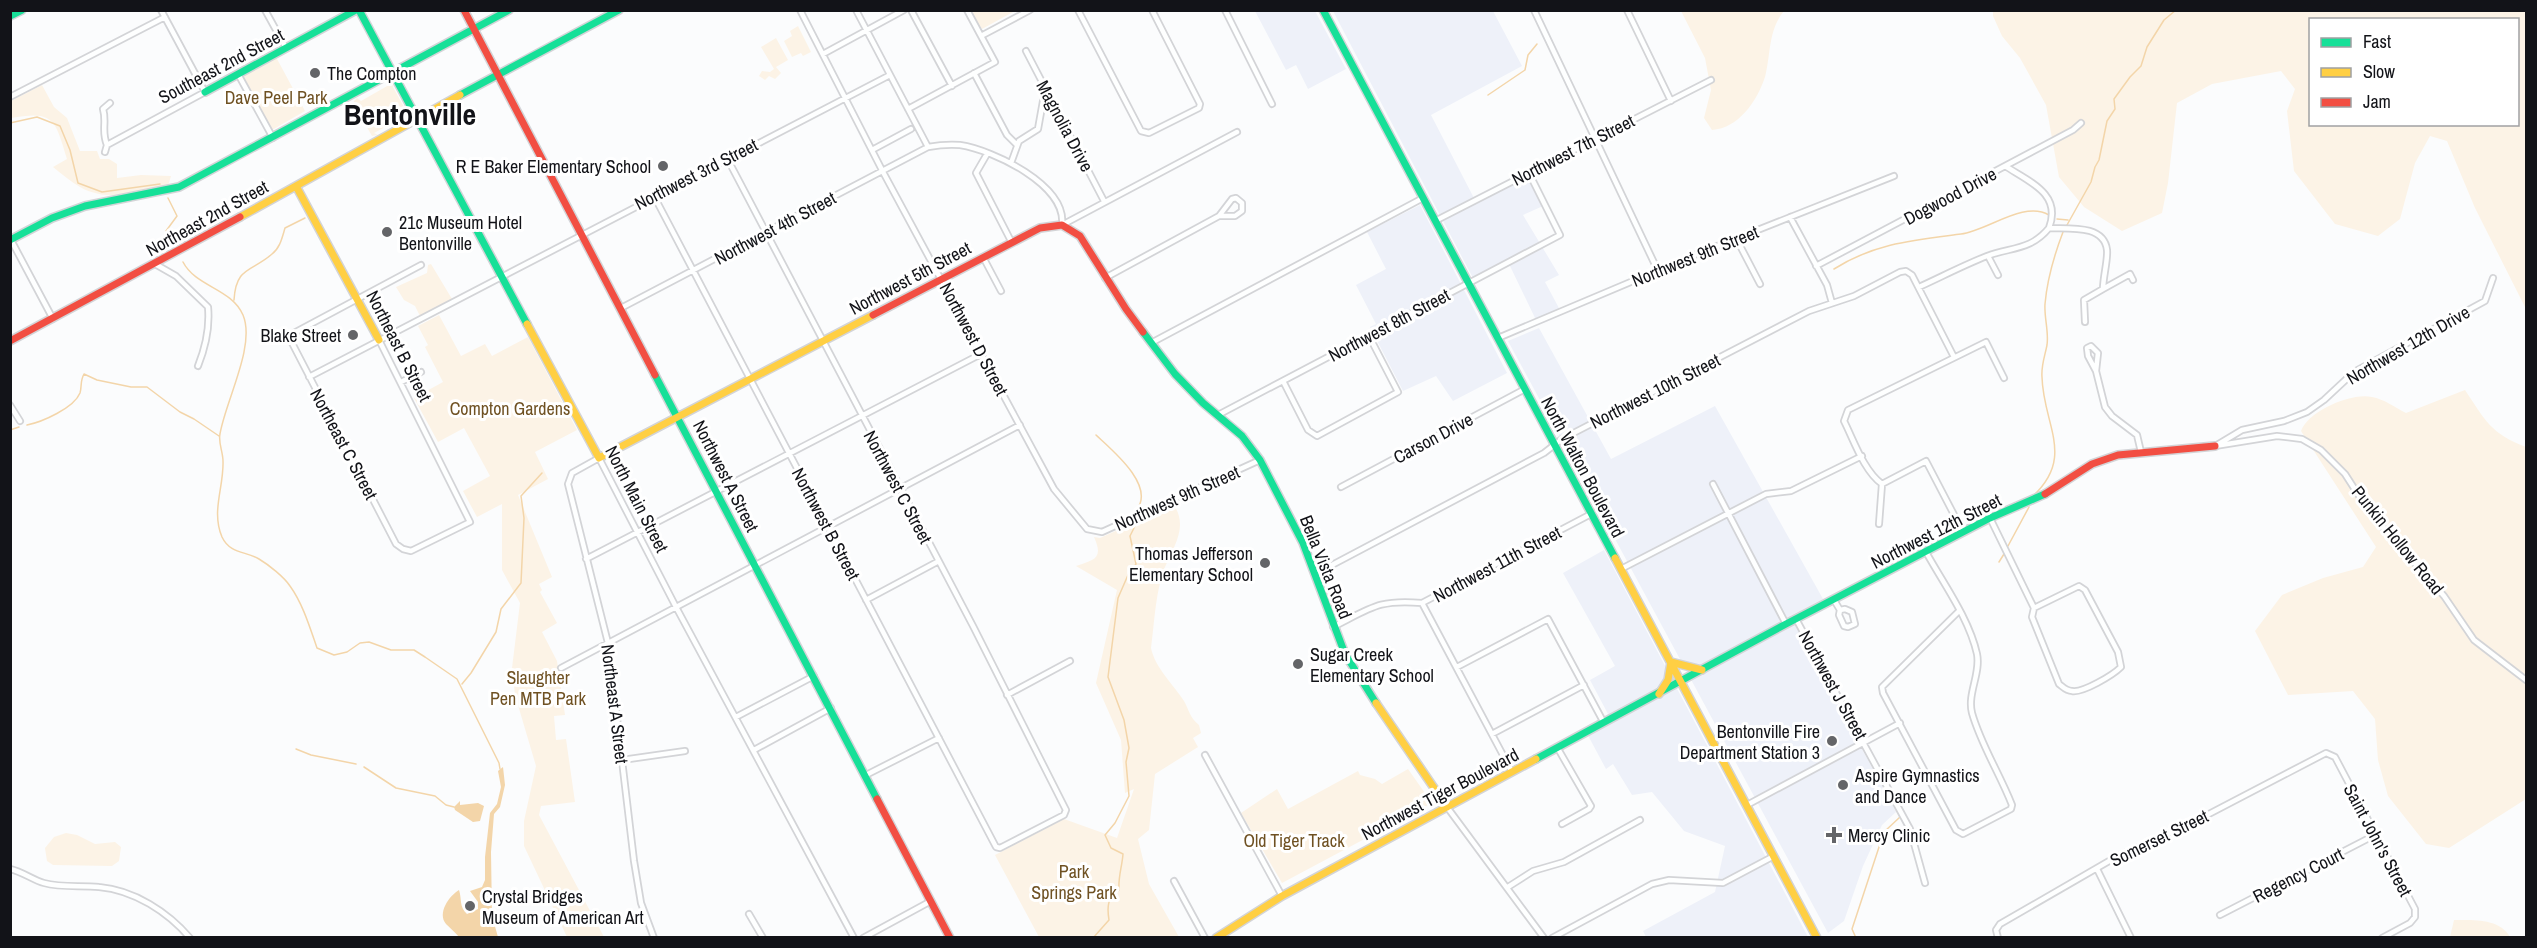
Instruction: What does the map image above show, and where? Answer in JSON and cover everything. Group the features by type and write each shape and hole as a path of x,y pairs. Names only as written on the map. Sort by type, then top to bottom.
{"street":[{"path":"11,15 22,10"},
{"path":"161,10 205,92"},
{"path":"266,10 286,48"},
{"name":"Southeast 2nd Street","path":"107,145 358,10"},
{"name":"North Main Street","path":"358,10 503,276 676,607 854,938"},
{"name":"Northwest A Street","path":"464,10 950,938"},
{"path":"52,319 11,240 79,207 98,202 140,198 179,187 509,10"},
{"name":"Northeast 2nd Street","path":"10,341 619,10"},
{"name":"Northwest D Street","path":"800,10 883,172 1054,489 1087,529 1093,532"},
{"path":"856,10 928,147 944,144 962,146 1011,163 1041,183 1049,192 1063,215 1062,225"},
{"path":"823,54 904,10"},
{"path":"911,10 951,86"},
{"path":"908,109 995,62 967,10"},
{"path":"981,36 1030,10"},
{"path":"1078,10 1144,133 1199,108 1200,105 1152,10"},
{"path":"1225,10 1272,104"},
{"name":"North Walton Boulevard","path":"1323,10 1817,938"},
{"path":"1534,10 1658,270"},
{"path":"1627,10 1671,100"},
{"path":"10,98 165,16"},
{"name":"Magnolia Drive","path":"1026,51 1104,201"},
{"path":"974,73 1007,135 1017,145"},
{"path":"238,74 273,138"},
{"name":"Northwest 3rd Street","path":"309,377 890,75"},
{"name":"Northwest 7th Street","path":"1435,221 1711,80"},
{"path":"1011,163 1017,145 1038,129 1043,100 1047,92"},
{"path":"105,152 107,145 103,135 105,114 103,109 110,103"},
{"name":"Dogwood Drive","path":"1816,266 2073,130 2081,123"},
{"path":"872,150 911,129"},
{"name":"Northwest 5th Street","path":"599,458 983,257 1040,228 1062,225 1237,132"},
{"name":"Northwest 4th Street","path":"621,308 928,147"},
{"path":"987,154 976,173 1012,243"},
{"name":"Northwest C Street","path":"727,158 1066,810 1064,815 1000,848"},
{"path":"1954,357 1919,287 1988,256 2031,244 2041,238 2054,217 2053,208 2046,195 2005,166"},
{"name":"Northwest 8th Street","path":"1218,415 1560,236 1529,173"},
{"name":"Northwest 9th Street","path":"1498,338 1736,238 1894,176"},
{"name":"Northeast B Street","path":"296,186 401,382 470,522"},
{"name":"Northwest B Street","path":"654,196 996,847 1000,848"},
{"path":"1106,278 1219,216 1239,214 1243,207 1242,203 1236,198 1232,199 1219,216"},
{"path":"1151,344 1423,198"},
{"path":"1790,217 1827,285 1832,303"},
{"name":"Bella Vista Road","path":"1062,225 1080,236 1151,344 1175,374 1242,436 1260,460 1303,543 1334,627 1356,673 1448,807 1544,938"},
{"path":"2049,228 2080,228 2093,231 2102,239 2107,255 2103,267 2103,289"},
{"path":"1736,238 1760,284"},
{"path":"1988,256 1998,275"},
{"path":"983,257 1001,291"},
{"path":"155,264 176,276 208,307 209,324 205,349 198,366"},
{"path":"358,299 421,265"},
{"name":"Northwest 10th Street","path":"1314,574 1809,311 1854,296 1906,271 1912,275 1919,287"},
{"path":"2085,322 2084,300 2130,274 2133,280"},
{"name":"Northwest 12th Drive","path":"2215,446 2242,430 2284,421 2307,412 2324,400 2354,372 2485,301 2493,278"},
{"name":"Northeast C Street","path":"358,299 292,334 291,341 309,377 396,544 411,551 470,522"},
{"path":"1283,381 1308,430 1317,436 1398,392 1369,336"},
{"path":"1882,484 1862,456 1844,421 1848,410 1986,342 2004,378"},
{"path":"2096,371 2098,353 2091,346 2087,348 2088,356 2096,371 2105,407 2112,416 2137,435 2141,452"},
{"path":"586,559 981,354"},
{"path":"401,382 421,372"},
{"name":"Carson Drive","path":"1341,486 1525,389"},
{"path":"10,405 20,422"},
{"path":"561,668 1020,425"},
{"name":"Punkin Hollow Road","path":"2215,446 2277,436 2302,440 2321,450 2345,474 2370,513 2444,596 2474,640 2526,680"},
{"name":"Northwest 12th Street","path":"1682,682 1786,624 1990,518 2033,501 2104,458 2141,452 2215,446"},
{"path":"1621,569 1766,494 1791,491 1862,456"},
{"name":"Northeast A Street","path":"599,458 572,473 568,484 608,643 641,903 654,938"},
{"name":"Northwest 9th Street","path":"1093,532 1102,532 1260,460"},
{"path":"1882,484 1926,461 1963,532"},
{"name":"Northwest J Street","path":"1713,484 1786,624"},
{"path":"1879,524 1882,484"},
{"name":"Northwest 11th Street","path":"1334,627 1380,603 1396,601 1422,603 1591,514"},
{"path":"1990,518 2034,608 2032,617 2059,684 2075,692 2113,675 2121,667 2122,661 2085,590 2079,586 2034,608"},
{"path":"1926,552 1959,611 1977,654 1978,665 1971,709 1977,728 2010,800 2011,809 1964,834 1956,830 1883,693 1882,687 1959,611"},
{"path":"866,600 937,561"},
{"path":"1834,600 1840,610"},
{"path":"1422,603 1512,772"},
{"path":"1457,667 1548,619 1604,723"},
{"name":"Northwest J Street","path":"1796,619 1865,742 1910,829 1925,883"},
{"path":"1007,695 1070,661"},
{"path":"1659,694 1668,680 1671,662 1702,670"},
{"path":"736,717 814,676"},
{"name":"Northwest Tiger Boulevard","path":"1215,938 1282,896 1682,682"},
{"path":"1492,734 1584,685"},
{"path":"754,750 831,708"},
{"path":"1747,805 1900,723"},
{"path":"866,776 939,738"},
{"path":"1557,747 1591,806 1562,824"},
{"path":"622,760 685,751"},
{"name":"Somerset Street","path":"1998,938 1996,930 2000,924 2116,857 2184,827 2326,753 2335,757"},
{"path":"1205,755 1282,896"},
{"name":"Saint John's Street","path":"2335,757 2415,909 2415,917 2410,923 2382,938"},
{"path":"1508,887 1533,871 1564,862 1640,820"},
{"name":"Regency Court","path":"2220,915 2376,835"},
{"path":"1552,938 1652,884 1669,880 1724,882 1774,856"},
{"path":"10,869 42,883 101,887 128,894 162,912 176,922 190,938"},
{"path":"2097,869 2131,938"},
{"path":"1174,881 1205,938"},
{"path":"863,938 931,901"},
{"path":"749,915 762,938"}],"shaded area":[{"path":"1255,11 1315,11 1346,69 1308,89 1296,65 1286,70"},
{"path":"1333,11 1493,11 1522,66 1431,115 1476,202 1528,176 1543,206 1523,215 1559,275 1545,282 1560,310 1536,320 1509,264 1475,282"},
{"path":"1420,205 1507,373 1453,401 1436,376 1403,391 1370,327 1376,324 1356,285 1386,269 1367,232"},
{"path":"1539,328 1611,459 1715,406 1823,599 1790,616 1896,812 1882,825 1863,866 1844,921 1828,933 1508,341"},
{"path":"1604,550 1808,937 1646,937 1643,931 1715,892 1725,846 1684,831 1652,792 1632,795 1613,764 1606,769 1584,728 1608,714 1590,680 1615,666 1563,573"},
{"path":"503,767 505,785 500,807 494,814 491,852 492,916 498,937 459,937 444,920 445,905 459,890 462,906 467,914 478,909 478,902 470,891 482,887 485,880 490,813 497,804 501,787 498,771"},
{"path":"460,801 460,805 478,803 484,806 480,821 473,822 455,810 454,807"}],"green space":[{"path":"1012,10 1013,12 982,29 970,11"},
{"path":"1993,10 2526,11 2526,309 2475,208 2447,141 2430,136 2415,163 2400,219 2378,236 2335,224 2294,171 2287,111 2295,89 2281,71 2212,84 2177,103 2168,183 2162,213 2122,231 2084,207 2059,177 2046,105 2020,58 2002,36 1993,16"},
{"path":"1681,11 1784,11 1775,26 1765,77 1757,95 1739,119 1722,128 1712,130 1704,118 1711,90 1705,58"},
{"path":"798,26 811,52 803,56 801,53 792,57 784,41 792,36 790,31"},
{"path":"776,38 788,60 776,67 781,73 775,79 769,76 765,80 759,76 762,71 770,72 774,69 761,47"},
{"name":"Dave Peel Park","path":"276,57 305,111 272,130 243,76"},
{"path":"390,81 394,84 393,87 409,116 406,120 402,118 374,133 378,135 372,136 354,105 354,101 357,98 361,101 389,85 386,83"},
{"path":"42,85 54,107 67,118 80,151 97,151 100,159 109,159 117,164 117,178 141,175 171,176 168,186 135,194 101,194 80,187 53,167 67,159 56,127 51,121 37,116 11,118 11,101"},
{"path":"431,264 452,299 420,316 415,306 404,300 396,287 427,273 428,265"},
{"path":"439,315 461,356 485,344 492,356 528,337 577,430 535,452 548,479 518,495 552,577 539,584 542,590 540,592 557,623 542,632 557,661 565,715 554,716 556,740 566,739 575,802 541,806 539,815 604,937 567,937 524,846 524,821 536,766 515,695 512,668 520,603 502,570 502,504 477,517 463,491 490,476 464,428 438,442 414,398 443,382 425,347 428,345 418,326"},
{"path":"2465,390 2490,425 2505,437 2526,447 2526,799 2449,848 2426,844 2388,796 2378,760 2375,719 2353,691 2288,695 2255,631 2282,595 2323,578 2363,567 2376,547 2301,431 2305,424 2321,410 2353,397 2376,398 2406,413"},
{"name":"Park Springs Park","path":"1174,505 1179,515 1179,533 1161,579 1151,648 1156,662 1184,701 1199,725 1201,733 1193,738 1198,747 1155,774 1149,830 1138,839 1149,884 1179,937 1039,937 995,855 1064,819 1117,838 1134,789 1125,793 1121,740 1096,683 1117,590 1076,566 1096,558 1098,550 1094,537 1100,538"},
{"name":"Old Tiger Track","path":"1408,769 1432,803 1282,883 1241,813 1277,789 1288,809 1358,771 1360,775 1375,779 1382,784"},
{"path":"66,833 77,835 95,844 115,842 121,847 119,861 112,866 53,865 47,861 45,848 54,837"},
{"path":"2454,920 2493,923 2500,926 2510,937 2450,937"}],"waterway":[{"path":"2067,225 2091,182 2099,160 2107,121 2115,109 2114,99 2141,66 2147,47 2164,20 2176,10"},
{"path":"1488,95 1525,70 1528,55 1537,44"},
{"path":"10,123 37,117 60,126 70,150 78,183 102,192 160,184"},
{"path":"168,198 177,216 166,231 172,242"},
{"path":"1834,269 1865,253 1895,244 1971,232 2028,211 2039,211 2049,215"},
{"path":"234,300 235,289 242,275 275,252 285,228 305,218"},
{"path":"2057,219 2068,220"},
{"path":"2032,497 2045,482 2052,468 2055,454 2042,373 2047,345 2046,295 2063,232"},
{"path":"183,262 196,277 238,306 246,328 243,358 220,437 223,471 218,518 225,542 234,549 254,556 276,571 287,583 302,608 317,648 334,655 347,652 360,643 369,642 391,650 414,650 457,679 500,769"},
{"path":"27,425 49,418 77,399 84,374 97,380 131,387 147,387 180,412 219,436"},
{"path":"10,430 19,427"},
{"path":"1096,435 1121,459 1136,479 1141,500 1137,509"},
{"path":"462,684 496,632 501,609 521,583 524,518 521,496 542,473"},
{"path":"2008,546 2029,507"},
{"path":"1093,938 1109,920 1109,903 1112,896 1119,890 1123,854 1111,848 1105,835 1115,823 1129,796 1126,762 1129,748 1124,720 1108,677 1118,598 1128,575 1136,564 1130,536 1136,524"},
{"path":"1999,562 2004,554"},
{"path":"296,749 311,755 356,764"},
{"path":"364,767 396,788 435,796 446,805 454,807"},
{"path":"1856,938 1852,929 1884,832 1900,817"}],"traffic: fast":[{"path":"10,16 22,10"},
{"path":"205,92 356,10"},
{"path":"359,10 527,324"},
{"path":"10,240 52,218 85,206 179,187 509,10"},
{"path":"460,95 619,10"},
{"path":"1323,10 1615,558"},
{"path":"1143,332 1175,374 1203,403 1242,436 1260,460 1303,543 1345,654 1376,703"},
{"path":"655,375 877,799"},
{"path":"1536,759 1786,624 1990,518 2045,494"}],"traffic: slow":[{"path":"240,217 460,95"},
{"path":"296,186 379,340"},
{"path":"527,324 599,458 873,315"},
{"path":"1615,558 1817,938"},
{"path":"1659,694 1668,680 1671,662 1702,670"},
{"path":"1376,703 1447,807"},
{"path":"1216,938 1282,896 1536,759"}],"traffic: jam":[{"path":"464,10 655,375"},
{"path":"10,341 240,217"},
{"path":"873,315 1040,228 1062,225 1080,236 1143,332"},
{"path":"2045,494 2092,464 2118,455 2215,446"},
{"path":"877,799 950,938"}],"place":[{"name":"The Compton","path":"315,73"},
{"name":"R E Baker Elementary School","path":"663,166"},
{"name":"21c Museum Hotel Bentonville","path":"387,232"},
{"name":"Blake Street","path":"353,335"},
{"name":"Thomas Jefferson Elementary School","path":"1265,563"},
{"name":"Sugar Creek Elementary School","path":"1298,664"},
{"name":"Bentonville Fire Department Station 3","path":"1832,741"},
{"name":"Aspire Gymnastics and Dance","path":"1843,785"},
{"name":"Mercy Clinic","path":"1834,835"},
{"name":"Crystal Bridges Museum of American Art","path":"470,906"}],"district":[{"name":"Bentonville","path":"410,114"}],"park label":[{"name":"Compton Gardens","path":"510,408"},
{"name":"Slaughter Pen MTB Park","path":"538,687"}]}
